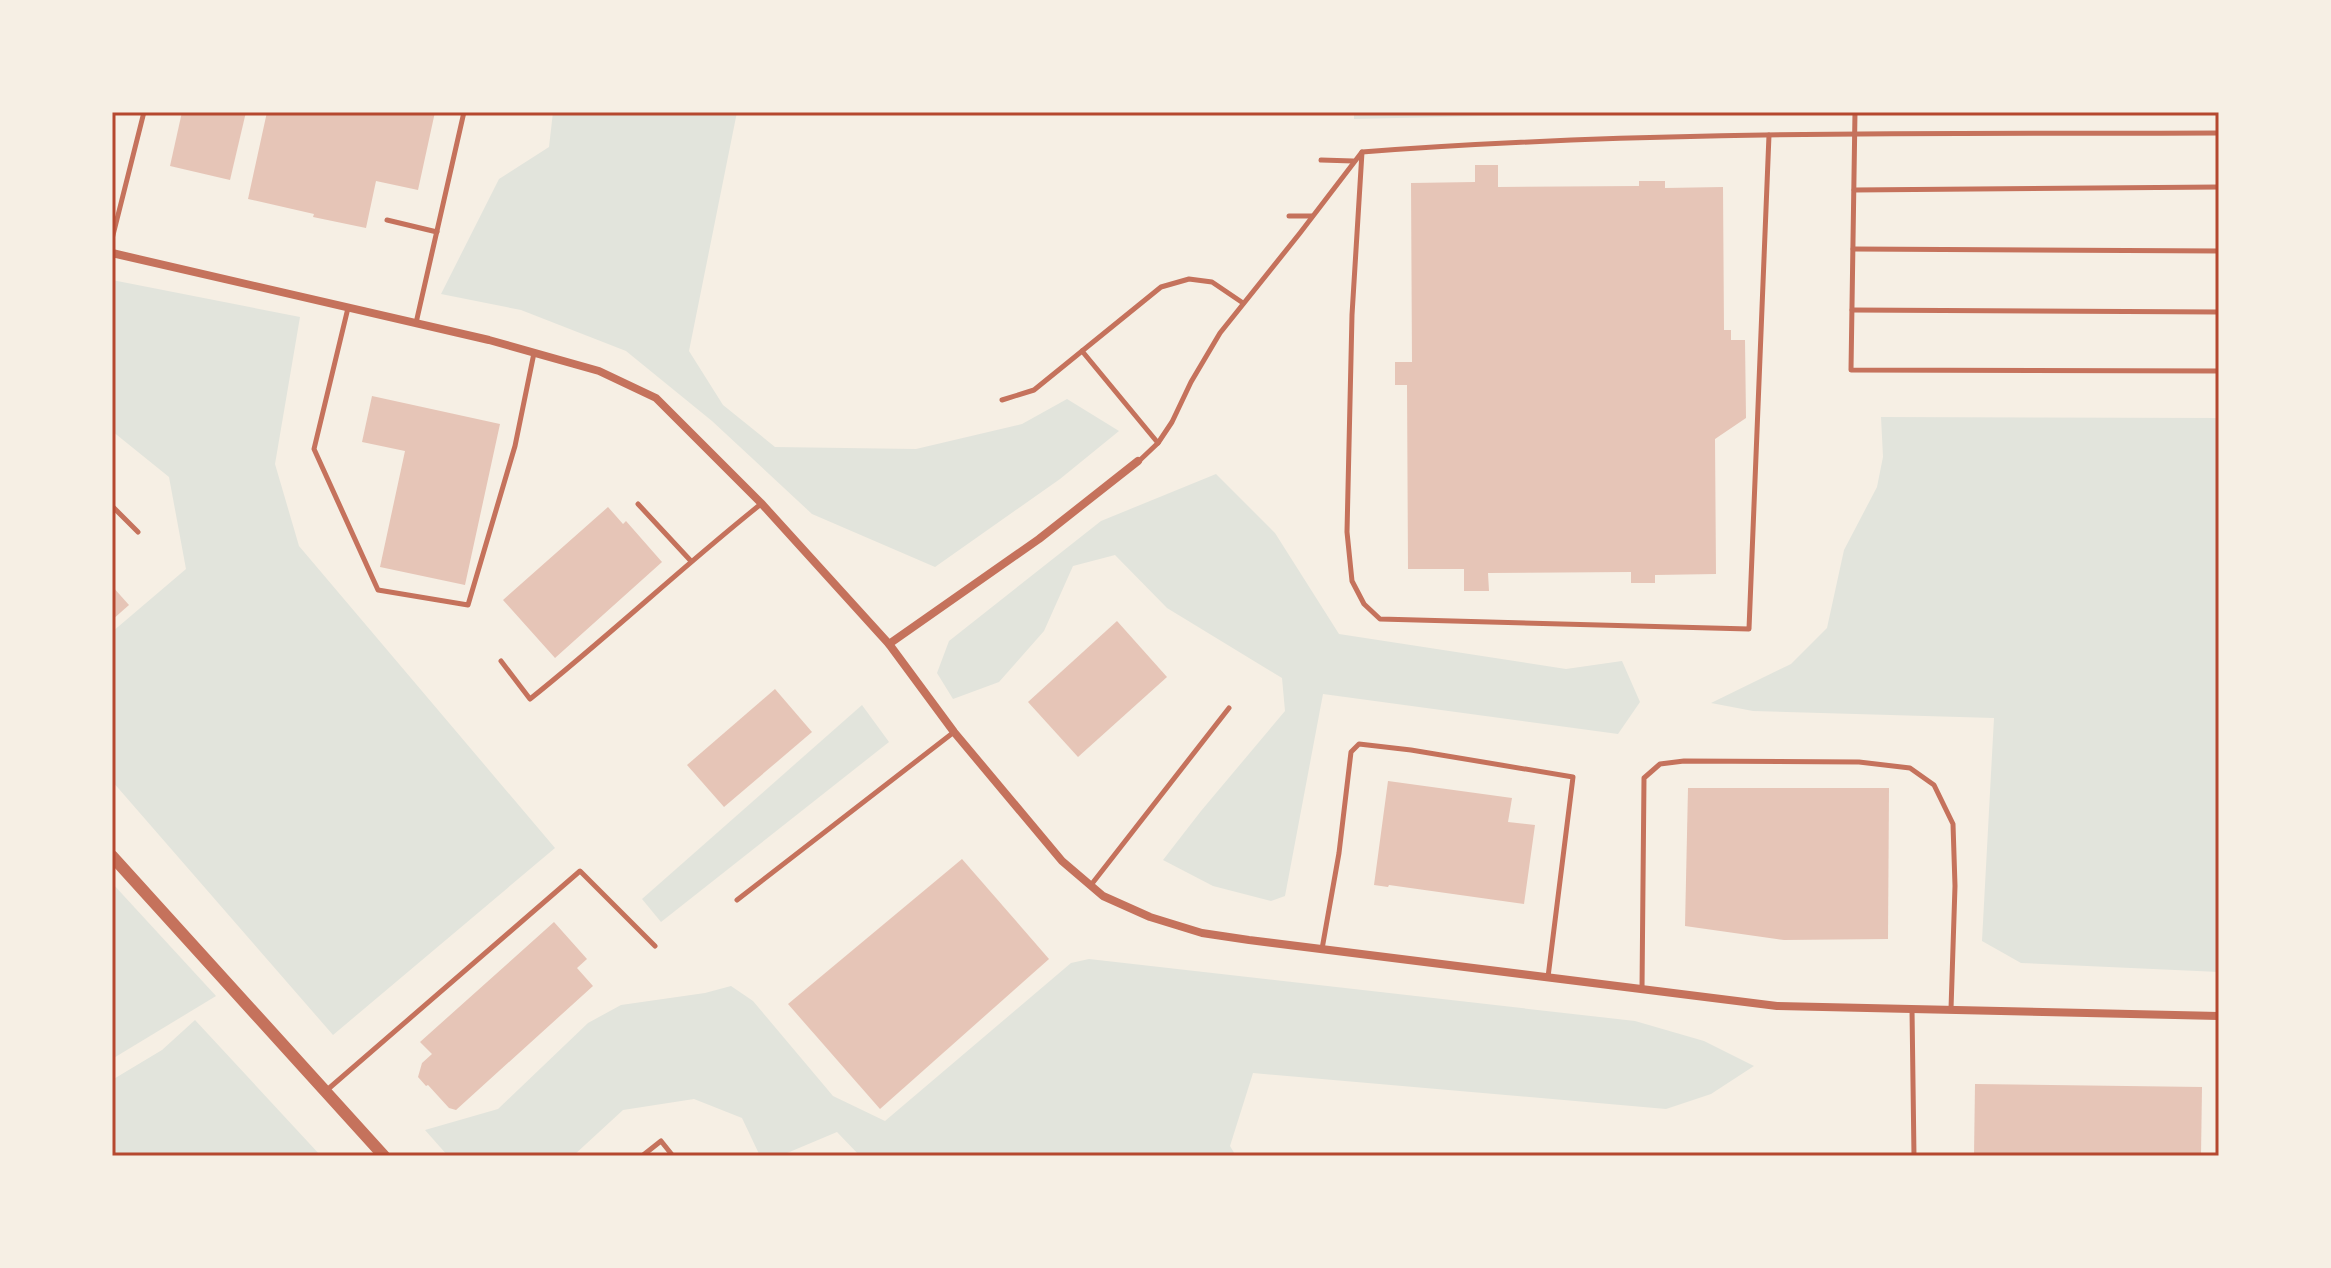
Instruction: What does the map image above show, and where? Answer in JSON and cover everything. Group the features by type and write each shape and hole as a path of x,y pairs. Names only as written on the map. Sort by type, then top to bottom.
{"street":[{"path":"112,253 489,340 599,371 656,398 761,503 889,644 954,732 1062,861 1103,896 1150,917 1202,933 1777,1006 2219,1016"},
{"path":"889,644 1039,539 1138,461"},
{"path":"112,856 384,1156"}],"lane":[{"path":"112,239 144,112"},
{"path":"416,323 464,112"},
{"path":"1855,112 1851,370 2219,371"},
{"path":"1138,461 1158,443 1172,422 1220,333 1362,152 1490,142 1769,135 2219,133"},
{"path":"1362,152 1352,315 1347,532 1352,581 1364,604 1380,619 1749,629 1769,135"},
{"path":"1321,160 1354,161"},
{"path":"1854,190 2219,187"},
{"path":"1289,216 1313,216"},
{"path":"387,220 437,232"},
{"path":"1853,249 2219,251"},
{"path":"1002,400 1034,390 1161,287 1189,279 1212,282 1243,303"},
{"path":"348,307 314,449 378,590 468,605 515,446 534,353"},
{"path":"1852,310 2219,312"},
{"path":"1081,351 1158,443"},
{"path":"501,661 530,699 580,659 690,560 761,503"},
{"path":"638,504 690,560"},
{"path":"112,506 138,532"},
{"path":"1091,886 1229,708"},
{"path":"737,900 954,732"},
{"path":"1322,949 1339,853 1351,752 1359,744 1411,750 1573,777 1548,977"},
{"path":"1642,989 1644,778 1660,764 1684,761 1859,762 1910,768 1934,785 1953,824 1955,886 1951,1009"},
{"path":"326,1091 580,871 655,946"},
{"path":"1912,1008 1914,1156"},
{"path":"642,1156 661,1141 673,1156"}],"shaded area":[{"path":"553,112 737,112 689,351 723,405 775,447 916,449 1022,424 1067,399 1119,431 1060,479 935,567 812,514 712,421 626,351 521,310 441,294 499,179 549,147"},
{"path":"1354,112 1649,112 1354,119"},
{"path":"112,280 300,317 275,464 299,546 555,848 333,1035 112,781 112,632 186,569 169,477 112,431"},
{"path":"1881,417 2219,418 2219,972 2021,963 1982,941 1994,718 1753,711 1711,703 1791,664 1827,628 1844,550 1877,487 1883,457"},
{"path":"1216,474 1275,533 1339,634 1566,669 1622,661 1640,702 1618,734 1323,694 1285,896 1271,901 1213,886 1163,860 1285,711 1282,678 1167,608 1115,555 1073,566 1044,631 999,682 953,699 937,673 949,641 1101,521"},
{"path":"862,705 889,742 661,922 642,899"},
{"path":"112,883 216,996 112,1059"},
{"path":"1089,959 1635,1021 1704,1041 1754,1066 1711,1094 1666,1109 1253,1073 1230,1146 1236,1156 860,1156 837,1132 780,1156 760,1156 742,1118 694,1099 623,1110 573,1156 448,1156 425,1130 498,1109 588,1023 621,1005 705,993 731,986 753,1001 833,1096 885,1121 1071,963"},
{"path":"195,1020 321,1156 112,1156 112,1080 162,1050"}],"building":[{"path":"182,112 246,112 230,180 170,166"},
{"path":"267,112 435,112 418,190 376,181 366,228 248,199"},
{"path":"1475,165 1498,165 1498,187 1639,186 1639,181 1665,181 1665,188 1723,187 1724,330 1731,330 1731,340 1745,340 1746,418 1715,439 1716,574 1655,575 1655,583 1631,583 1631,572 1488,573 1489,591 1464,591 1464,569 1408,569 1407,385 1395,385 1395,362 1412,362 1411,183 1475,182"},
{"path":"372,396 500,424 465,585 380,567 405,451 362,442"},
{"path":"608,507 623,524 626,521 662,562 555,658 503,600"},
{"path":"112,586 129,605 112,620"},
{"path":"1117,621 1167,677 1078,757 1028,702"},
{"path":"775,689 812,732 724,807 687,765"},
{"path":"1388,781 1512,798 1508,822 1535,825 1524,904 1374,885"},
{"path":"1688,788 1889,788 1888,939 1784,940 1685,926"},
{"path":"962,859 1049,959 880,1109 788,1004"},
{"path":"554,922 587,959 577,968 593,986 456,1110 449,1108 418,1077 422,1063 432,1054 420,1042"},
{"path":"1975,1084 2202,1087 2201,1156 1974,1156"}]}
